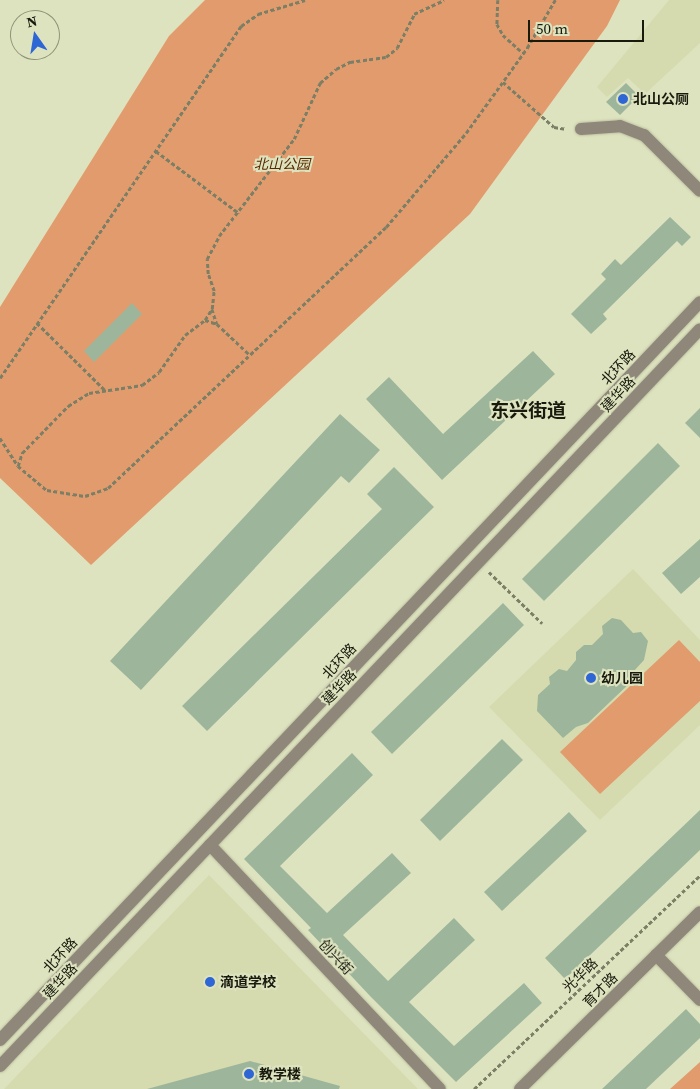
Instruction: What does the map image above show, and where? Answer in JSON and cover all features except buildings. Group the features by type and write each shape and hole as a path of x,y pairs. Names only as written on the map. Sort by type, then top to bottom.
{"street":[{"path":"581,129 620,126 644,136 700,191"},
{"name":"北环路","path":"0,1040 700,302"},
{"name":"建华路","path":"0,1066 700,329"},
{"name":"创兴街","path":"210,845 440,1089"},
{"name":"育才路","path":"520,1089 700,912"},
{"path":"656,955 700,1000"}],"path":[{"path":"0,378 241,26 258,14 305,0"},
{"path":"217,324 212,309 214,291 207,259 294,139 320,83 336,69 350,62 386,57 397,48 414,14 444,0"},
{"path":"498,0 497,24 503,35 524,53"},
{"path":"0,438 18,466 48,490 84,496 108,488 386,227 466,133 524,53 556,0"},
{"path":"503,82 554,127 581,129"},
{"path":"155,151 239,213"},
{"path":"18,466 22,453 68,406 89,393 142,384 159,372 185,335 205,320 212,309"},
{"path":"205,320 217,324 250,355"},
{"path":"37,323 105,390"},
{"path":"479,562 542,623"},
{"name":"光华路","path":"474,1089 700,874"}],"shaded area":[{"path":"669,0 700,0 700,43 645,94 628,78 607,97 597,87"},
{"path":"633,569 700,640 700,725 600,820 489,707"},
{"name":"滴道学校","path":"209,875 418,1089 4,1089"}],"green space":[{"name":"北山公园","path":"205,0 620,0 607,26 470,214 91,565 0,478 0,307 169,36"},
{"path":"679,640 700,662 700,701 600,794 560,752"},
{"path":"700,1062 700,1089 670,1089"}],"place":[{"name":"北山公厕","path":"623,99"},
{"name":"幼儿园","path":"591,678"},
{"name":"滴道学校","path":"210,982"},
{"name":"教学楼","path":"249,1074"}],"district":[{"name":"东兴街道","path":"528,411"}]}
